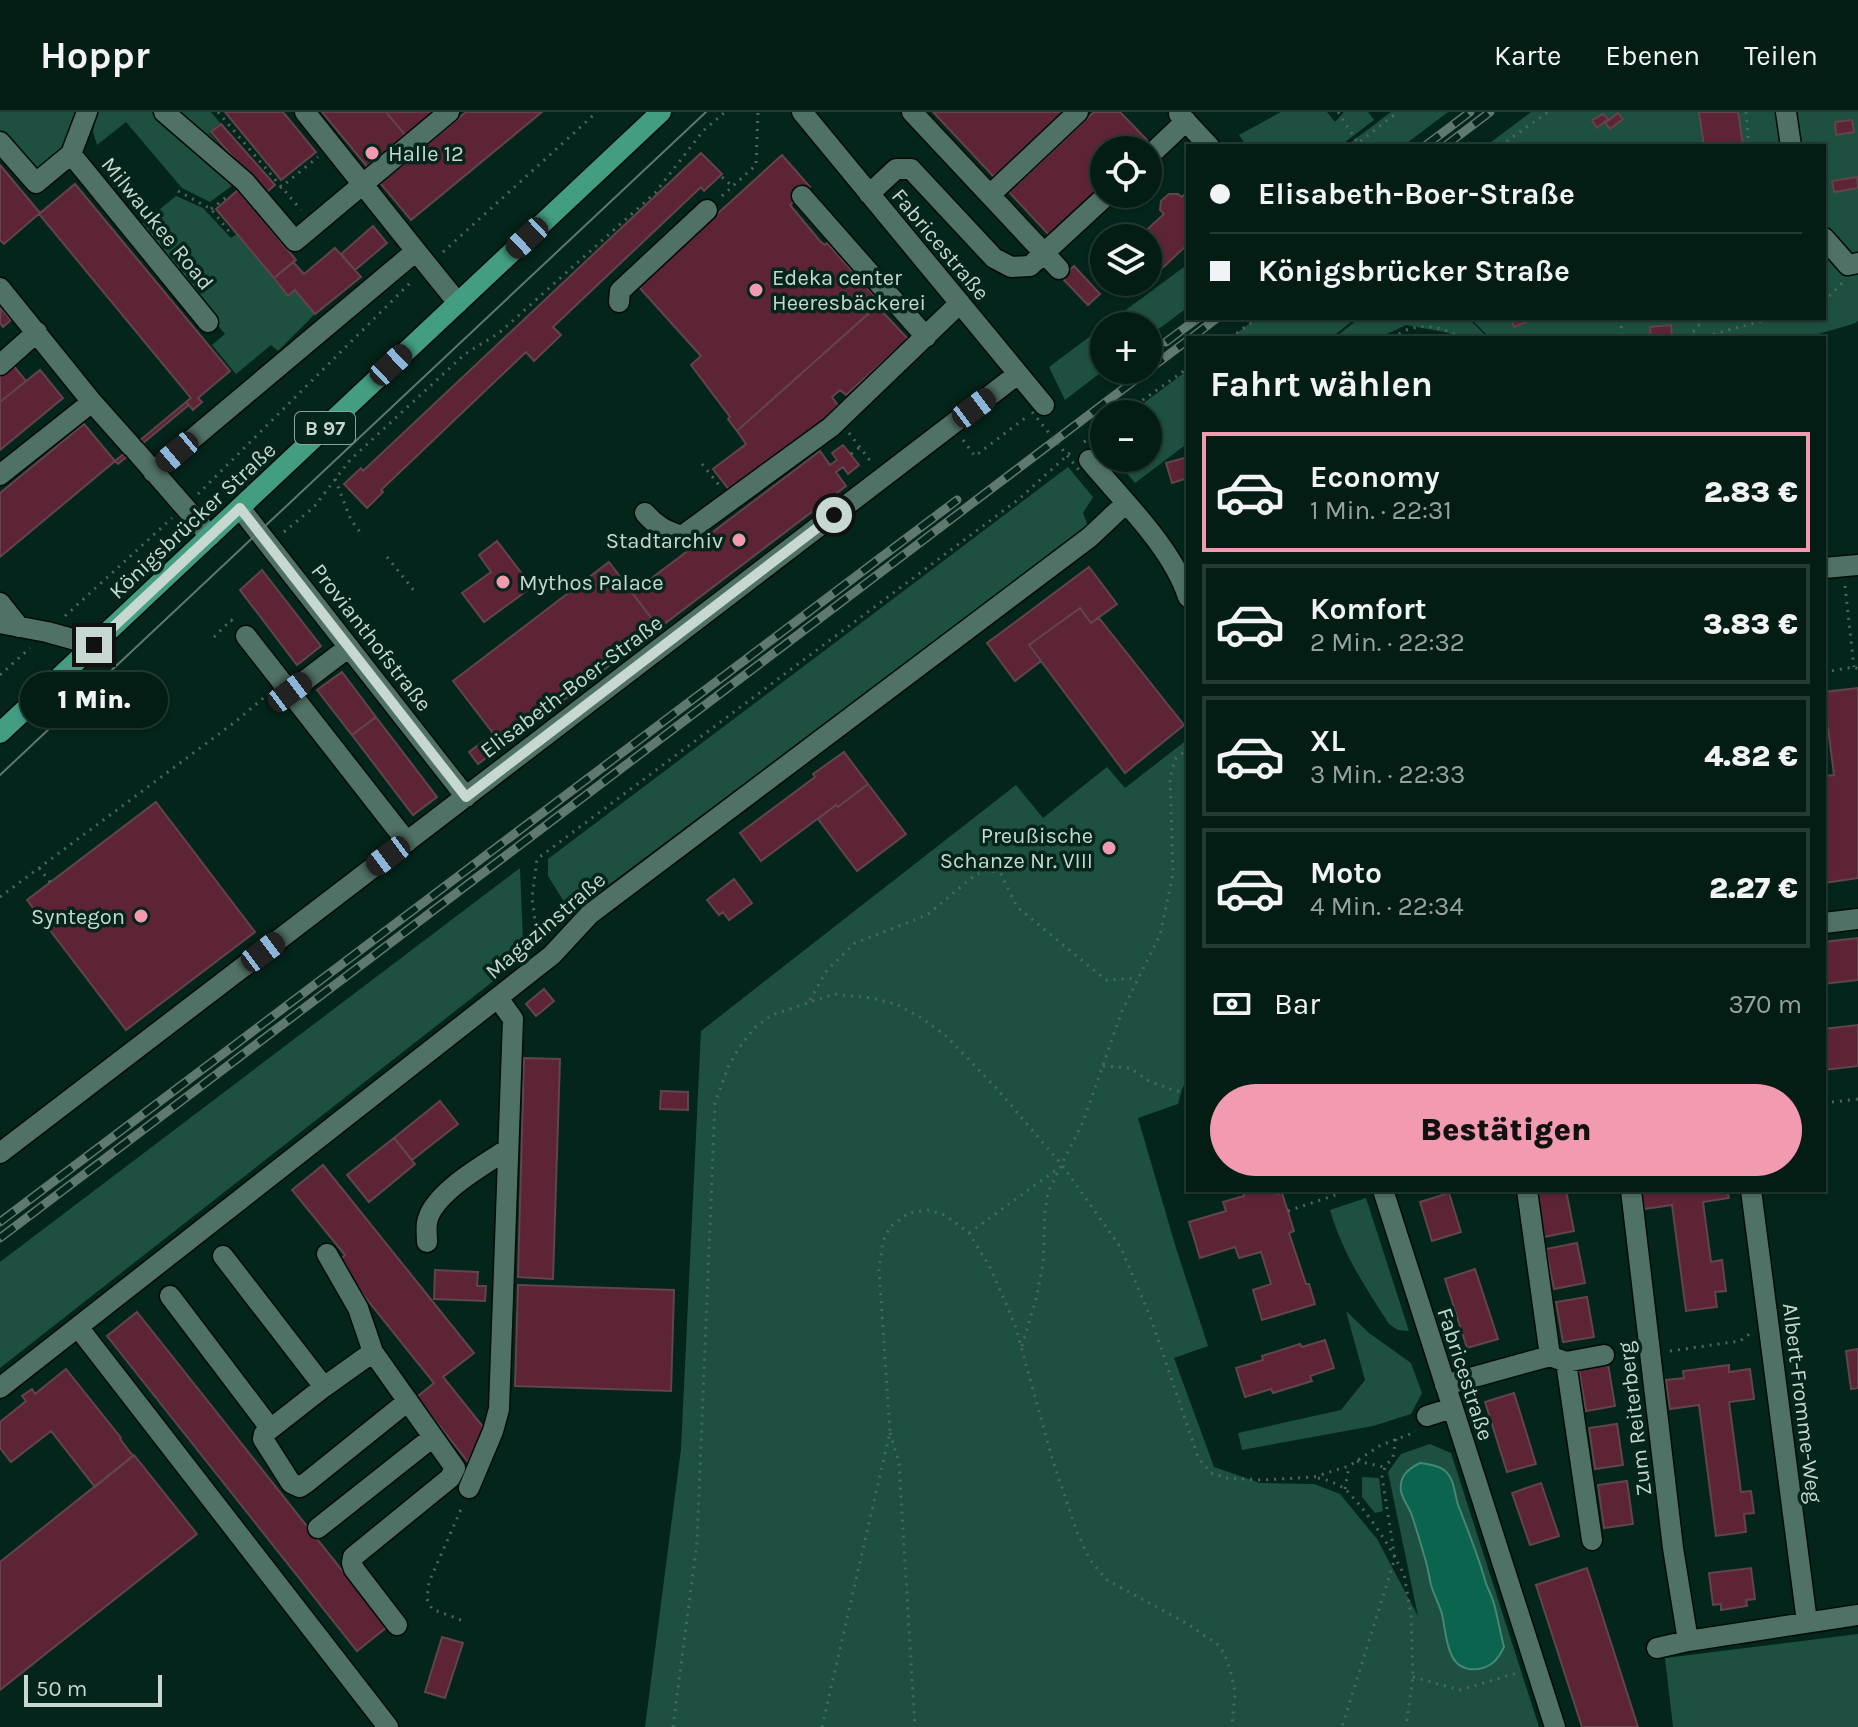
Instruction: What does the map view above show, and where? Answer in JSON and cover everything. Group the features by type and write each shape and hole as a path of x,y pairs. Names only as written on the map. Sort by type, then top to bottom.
{"main road":[{"name":"Königsbrücker Straße","path":"0,733 661,112"}],"street":[{"path":"0,142 36,183 71,154 87,112"},
{"path":"164,112 246,184 295,241 449,112"},
{"path":"305,112 458,303"},
{"name":"Fabricestraße","path":"802,112 1018,374 1038,409"},
{"path":"912,112 1052,261"},
{"path":"990,195 1078,112"},
{"path":"1786,112 1791,144"},
{"path":"1162,140 1181,117 1207,144"},
{"name":"Milwaukee Road","path":"71,154 208,322"},
{"path":"869,194 896,169 911,169 994,258 1011,267 1052,261 1096,208"},
{"path":"802,196 926,337"},
{"path":"619,302 620,291 707,210"},
{"path":"1826,240 1853,264"},
{"path":"153,472 422,258"},
{"path":"0,288 92,402 150,458 153,472 210,536"},
{"path":"645,513 665,531 682,536 839,420 960,303"},
{"path":"0,365 37,332"},
{"name":"Elisabeth-Boer-Straße","path":"0,1153 1018,374"},
{"path":"0,475 92,402"},
{"path":"1081,455 1163,549 1186,592"},
{"name":"Magazinstraße","path":"0,1388 533,971 590,914 1090,537 1125,504"},
{"name":"Provianthofstraße","path":"240,508 466,797"},
{"path":"0,603 10,625 94,645"},
{"path":"246,636 407,842"},
{"path":"290,692 349,647"},
{"path":"1826,923 1858,919"},
{"path":"469,1488 499,1409 513,1019 498,998"},
{"path":"427,1242 427,1221 435,1206 455,1184 508,1149"},
{"name":"Fabricestraße","path":"1384,1192 1555,1727"},
{"path":"1527,1192 1592,1540"},
{"name":"Zum Reiterberg","path":"1631,1192 1673,1548 1688,1641"},
{"name":"Albert-Fromme-Weg","path":"1751,1192 1807,1622"},
{"path":"327,1254 358,1308 373,1352 455,1468 450,1478 353,1557 354,1569 397,1625"},
{"path":"223,1256 324,1387"},
{"path":"170,1296 270,1428"},
{"path":"78,1327 388,1727"},
{"path":"373,1352 264,1434 263,1439 291,1483 300,1487 408,1401"},
{"path":"1445,1385 1558,1359 1604,1355"},
{"path":"1427,1416 1452,1408"},
{"path":"318,1528 433,1437"},
{"path":"1657,1648 1858,1615"}],"path":[{"path":"218,112 314,226"},
{"path":"0,675 184,507 422,258 597,112"},
{"path":"269,544 314,507 350,460 465,354 499,333 655,193 703,131 725,112"},
{"path":"707,210 756,165 758,112"},
{"path":"1338,112 1358,143 1394,115"},
{"path":"1503,144 1548,112"},
{"path":"1746,112 1749,144"},
{"path":"262,203 332,144"},
{"path":"722,177 732,186"},
{"path":"211,209 246,184"},
{"path":"178,191 211,209 232,235"},
{"path":"1826,300 1844,281 1853,264"},
{"path":"1233,336 1255,320"},
{"path":"1690,336 1703,320"},
{"path":"1709,336 1766,320"},
{"path":"1396,336 1412,328 1426,327 1451,331 1458,336"},
{"path":"1143,400 1186,369"},
{"path":"952,425 975,456 1038,409 1081,455"},
{"path":"839,420 884,478"},
{"path":"533,971 537,935 532,898 537,859 1081,455 1090,444"},
{"path":"851,454 860,447"},
{"path":"702,464 732,500"},
{"path":"335,479 351,520 363,536"},
{"path":"387,557 415,592"},
{"path":"1826,672 1856,668 1841,566"},
{"path":"0,897 262,699"},
{"path":"1021,1348 1043,1264 1048,1192 1083,1122 1122,1011 1160,935 1173,874 1170,778 1175,759 1186,751"},
{"path":"39,868 50,882"},
{"path":"809,1003 827,970 855,943 927,915 975,875 989,870 1001,874 1017,907 1106,980 1137,978"},
{"path":"673,1727 697,1542 715,1103 728,1067 754,1028 772,1015 834,994 896,1004 946,1036 998,1090 1062,1165 1121,1248 1150,1316 1197,1454 1206,1469 1219,1476 1241,1480 1314,1477 1328,1480 1345,1489 1387,1541 1404,1574 1411,1615 1413,1677 1406,1727"},
{"path":"1103,1066 1130,1068 1149,1081 1186,1093"},
{"path":"1826,1103 1858,1099"},
{"path":"969,1233 1062,1165"},
{"path":"1288,1211 1344,1192"},
{"path":"915,1727 899,1463 890,1432 879,1270 883,1241 890,1227 909,1213 928,1210 945,1215 969,1233 991,1269 1015,1325 1057,1473 1090,1560 1107,1580 1186,1623 1217,1644 1230,1669 1235,1692 1232,1727"},
{"path":"1650,1354 1740,1341 1769,1319"},
{"path":"822,1727 890,1432"},
{"path":"1342,1727 1395,1558 1382,1477 1393,1457 1396,1439"},
{"path":"1314,1477 1349,1466 1381,1445"},
{"path":"1357,1461 1385,1467"},
{"path":"1345,1489 1349,1466"},
{"path":"461,1620 432,1609 427,1599 429,1582 469,1488"},
{"path":"1413,1677 1460,1690 1536,1668"}],"shaded area":[{"path":"0,112 78,112 65,146 40,170 27,169 0,136"},
{"path":"98,112 154,112 233,185 210,202 182,188 126,122 97,145 93,131"},
{"path":"173,112 211,112 220,123 209,133 236,163"},
{"path":"1281,112 1327,112 1335,122 1344,112 1368,112 1374,120 1343,144 1246,144 1239,135"},
{"path":"1391,112 1448,112 1406,144 1349,144"},
{"path":"1531,112 1858,112 1858,320 1812,336 1613,336 1610,333 1612,336 1488,336 1472,320 1826,320 1826,144 1489,144"},
{"path":"176,196 203,208 231,238 237,234 288,295 295,290 315,314 278,351 271,345 236,374 212,345 225,334 137,228"},
{"path":"1186,265 1186,308 1162,326 1162,312 1123,312 1145,296 1162,296 1162,283"},
{"path":"1254,320 1354,320 1334,336 1233,336"},
{"path":"1357,320 1470,320 1486,336 1453,336 1406,325 1382,336 1337,336"},
{"path":"1090,336 1090,381 1065,400 1049,367"},
{"path":"1186,371 1186,445 1162,463 1162,400 1148,400"},
{"path":"1068,467 1093,497 1083,513 1088,526 571,913 548,876 548,859"},
{"path":"1126,472 1150,472 1135,483"},
{"path":"1186,741 1186,1082 1178,1104 1138,1118 1208,1346 1174,1358 1214,1467 1260,1483 1314,1484 1340,1494 1377,1539 1418,1616 1388,1472 1401,1454 1430,1444 1451,1453 1539,1727 645,1727 681,1449 701,1031 1016,785 1043,818 1107,767 1125,788"},
{"path":"520,868 523,942 496,979 0,1368 0,1262"},
{"path":"1366,1198 1409,1331 1398,1330 1389,1324 1348,1255 1330,1210"},
{"path":"1346,1311 1369,1333 1411,1363 1422,1393 1411,1414 1373,1426 1242,1450 1238,1433 1341,1410 1365,1380"},
{"path":"1420,1463 1441,1468 1451,1478 1493,1601 1504,1647 1494,1662 1483,1668 1467,1669 1459,1665 1453,1659 1447,1641 1418,1534 1401,1491 1405,1474"},
{"path":"1362,1477 1379,1478 1383,1511 1375,1513 1362,1497"},
{"path":"1858,1634 1858,1727 1673,1727 1665,1658"}],"building":[{"path":"225,112 283,112 316,152 281,180"},
{"name":"Halle 12","path":"322,112 386,112 407,137 369,169"},
{"path":"386,112 436,112 407,137"},
{"path":"466,112 542,112 411,220 380,183"},
{"path":"933,112 1063,112 994,177"},
{"path":"1094,112 1120,112 1143,136 1090,136 1090,198 1050,236 1009,192"},
{"path":"1699,112 1738,112 1743,144 1704,144"},
{"path":"1618,113 1623,119 1610,129 1605,123"},
{"path":"1603,114 1608,119 1597,128 1592,120"},
{"path":"1852,120 1854,132 1836,135 1835,122"},
{"path":"221,124 275,185 261,197 238,163 211,132"},
{"path":"701,153 722,174 704,191 701,187 553,327 561,335 534,361 526,352 381,490 383,492 367,508 344,484 361,468 363,471"},
{"name":"Edeka center Heeresbäckerei","path":"782,155 810,187 790,205 820,241 825,245 827,243 878,300 875,303 877,306 737,431 691,365 701,356 638,286"},
{"path":"0,165 40,213 4,244 0,240"},
{"path":"1857,177 1858,188 1834,192 1832,181"},
{"path":"75,184 230,371 198,398 202,402 193,410 186,402 191,398 39,214"},
{"path":"238,190 296,260 274,278 216,209"},
{"path":"1186,193 1186,246 1162,268 1162,224 1153,224 1164,214 1160,210 1162,200 1169,194 1182,197"},
{"path":"373,226 387,243 355,270 341,254"},
{"path":"335,248 361,277 315,314 295,290 288,296 274,278 293,262 304,274"},
{"path":"1074,266 1090,283 1090,296 1098,296 1088,305 1062,278"},
{"path":"877,306 908,339 846,395 840,390 832,397 840,408 730,491 713,469 746,444 737,431"},
{"path":"1,308 11,320 3,327 0,323"},
{"path":"1512,320 1529,320 1529,321 1514,327"},
{"path":"1671,325 1672,336 1651,336 1650,327"},
{"path":"13,365 26,381 0,402 0,376"},
{"path":"40,370 63,398 0,450 0,402"},
{"path":"186,402 189,405 118,464 115,461"},
{"path":"84,424 115,461 0,557 0,493"},
{"name":"Stadtarchiv","path":"843,445 859,465 848,474 843,467 836,472 846,486 659,628 632,593 820,451 830,465 837,460 832,453"},
{"path":"1186,458 1186,479 1172,483 1166,463"},
{"name":"Mythos Palace","path":"497,541 532,587 484,622 462,593 491,572 479,555"},
{"path":"609,562 659,628 503,746 453,681"},
{"path":"1089,567 1117,604 1091,623 1080,608 1029,645 1041,661 1015,681 987,643"},
{"path":"262,570 321,646 297,665 240,590"},
{"path":"1080,608 1091,623 1099,618 1184,725 1125,773 1029,645"},
{"path":"342,672 376,717 352,735 317,690"},
{"path":"1858,688 1858,878 1826,883 1826,776 1834,775 1826,728 1826,692"},
{"path":"376,717 437,797 413,815 352,735"},
{"path":"485,740 494,752 478,764 469,752"},
{"path":"844,752 868,784 761,861 740,833"},
{"path":"868,784 906,834 857,871 818,819"},
{"name":"Syntegon","path":"156,802 255,932 126,1030 27,900"},
{"path":"734,879 752,903 729,920 723,912 719,915 707,900"},
{"path":"1858,938 1858,980 1826,984 1826,942"},
{"path":"544,989 554,1001 536,1016 526,1004"},
{"path":"1858,1025 1858,1066 1826,1070 1826,1029"},
{"path":"524,1058 560,1059 553,1279 518,1277"},
{"path":"661,1091 688,1092 688,1110 660,1109"},
{"path":"440,1101 458,1124 412,1160 394,1138"},
{"path":"394,1138 415,1164 369,1202 347,1175"},
{"path":"323,1165 474,1353 443,1377 484,1428 468,1462 417,1397 434,1383 337,1262 345,1255 292,1190"},
{"path":"1243,1192 1282,1193 1294,1231 1289,1233 1315,1304 1262,1320 1253,1290 1271,1284 1261,1252 1239,1258 1235,1247 1200,1258 1189,1222 1226,1211 1223,1202 1244,1196"},
{"path":"1566,1192 1574,1231 1544,1237 1535,1194"},
{"path":"1641,1192 1728,1192 1729,1198 1703,1202 1711,1262 1722,1260 1726,1291 1715,1292 1717,1307 1686,1311 1672,1205 1644,1209"},
{"path":"1449,1193 1461,1232 1432,1241 1420,1202"},
{"path":"1577,1243 1585,1283 1554,1289 1546,1249"},
{"path":"1475,1269 1498,1339 1467,1348 1445,1279"},
{"path":"435,1270 478,1272 477,1286 486,1286 485,1301 434,1299"},
{"path":"518,1285 674,1290 671,1391 515,1386"},
{"path":"1587,1297 1594,1337 1563,1342 1556,1302"},
{"path":"137,1312 387,1627 357,1651 107,1336"},
{"path":"1325,1340 1334,1368 1310,1376 1312,1381 1273,1393 1271,1389 1245,1397 1236,1368 1300,1344 1302,1347"},
{"path":"1858,1349 1858,1388 1851,1389 1846,1351"},
{"path":"1608,1364 1615,1406 1586,1411 1579,1369"},
{"path":"1729,1365 1729,1372 1750,1369 1754,1399 1729,1402 1741,1492 1751,1491 1754,1513 1744,1514 1746,1532 1716,1536 1699,1405 1670,1409 1666,1380 1684,1378 1683,1371"},
{"path":"66,1369 133,1456 95,1487 51,1431 11,1462 0,1448 0,1422 26,1401 22,1396 32,1389 35,1394"},
{"path":"1514,1393 1536,1464 1507,1472 1485,1402"},
{"path":"1617,1424 1623,1465 1595,1469 1589,1428"},
{"path":"134,1455 197,1534 0,1690 0,1562"},
{"path":"1627,1481 1633,1524 1604,1528 1598,1485"},
{"path":"1541,1483 1559,1536 1530,1545 1512,1493"},
{"path":"1587,1568 1638,1727 1582,1727 1536,1585"},
{"path":"1751,1568 1755,1599 1746,1600 1747,1606 1721,1610 1721,1604 1713,1605 1709,1573"},
{"path":"442,1637 463,1643 445,1698 425,1692"}],"tram line":[{"path":"0,775 706,112"}],"railway":[{"path":"1428,144 1470,112"},
{"path":"1448,144 1490,112"},
{"path":"1166,342 1195,320"},
{"path":"1194,336 1214,320"},
{"path":"0,1238 1186,342"},
{"path":"0,1222 957,500"}],"place":[{"name":"Halle 12","path":"372,153"},
{"name":"Edeka center Heeresbäckerei","path":"756,290"},
{"name":"Stadtarchiv","path":"739,540"},
{"name":"Mythos Palace","path":"503,582"},
{"name":"Preußische Schanze Nr. VIII","path":"1109,848"},
{"name":"Syntegon","path":"141,916"}],"route":[{"path":"94,645 240,508 466,797 834,515"}]}
